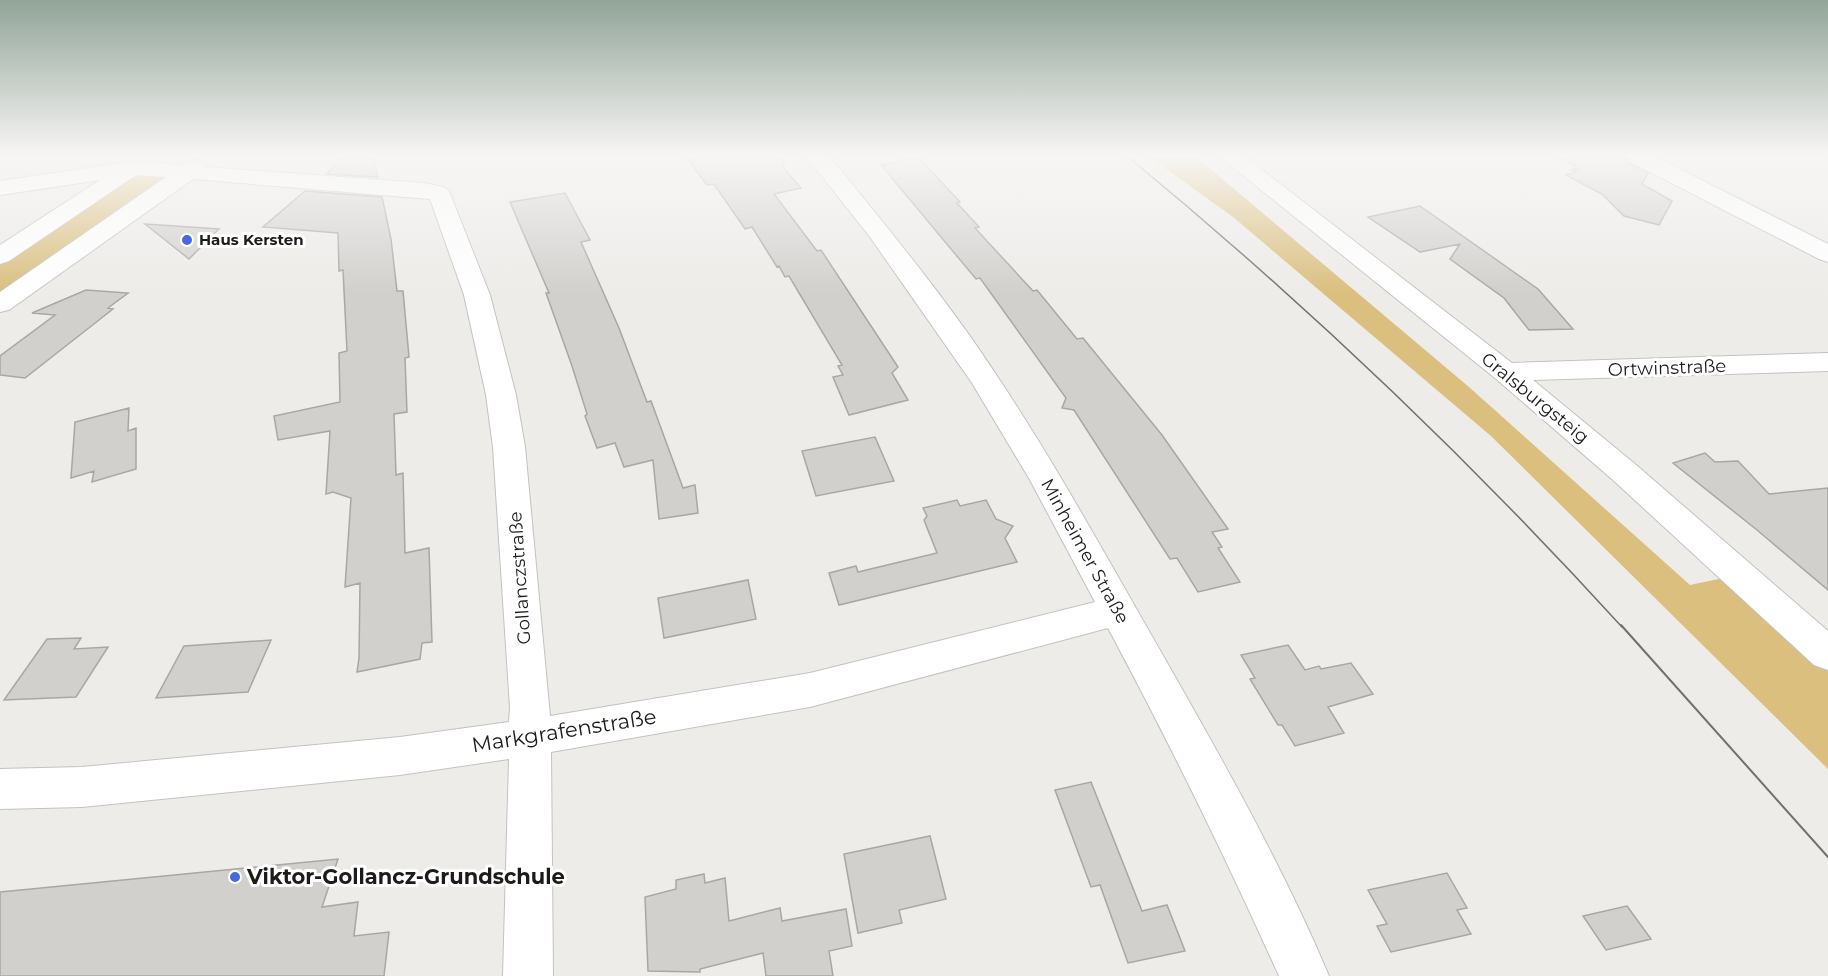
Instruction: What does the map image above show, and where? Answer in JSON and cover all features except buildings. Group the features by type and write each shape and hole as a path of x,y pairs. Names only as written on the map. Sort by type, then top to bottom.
{"street":[{"path":"0,256 83,202"},
{"path":"0,304 146,202"},
{"name":"Gollanczstraße","path":"443,202 477,295 501,394 517,523 531,737 528,976"},
{"name":"Minheimer Straße","path":"855,202 875,226 986,381 1067,516 1169,703 1251,862 1304,976"},
{"name":"Gralsburgsteig","path":"1288,202 1505,372 1632,479 1828,654"},
{"path":"1726,202 1828,254"},
{"name":"Ortwinstraße","path":"1505,372 1828,362"},
{"name":"Markgrafenstraße","path":"0,789 94,786 399,756 531,737 810,690 1118,611"}],"shaded area":[{"path":"93,202 134,202 0,297 0,263"},
{"path":"1211,202 1249,202 1469,387 1690,585 1728,577 1828,669 1828,769 1491,436 1233,217"}],"tram line":[{"path":"1181,202 1257,267 1383,382 1504,502 1622,627"},
{"path":"1621,625 1828,857"}],"place":[{"name":"Haus Kersten","path":"187,240"},
{"name":"Viktor-Gollancz-Grundschule","path":"235,877"}]}
